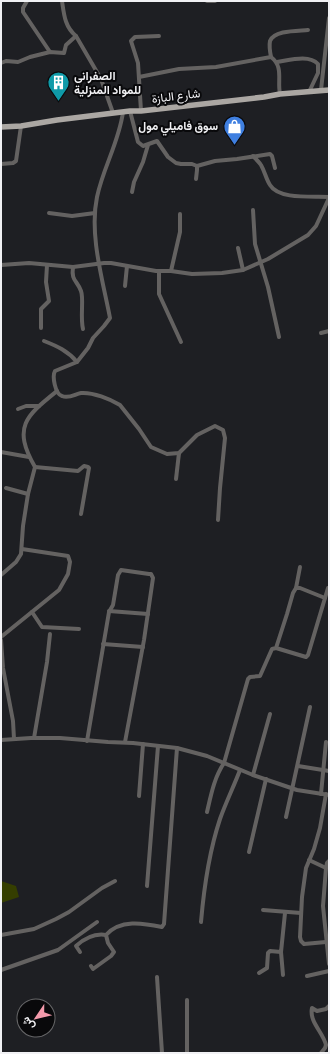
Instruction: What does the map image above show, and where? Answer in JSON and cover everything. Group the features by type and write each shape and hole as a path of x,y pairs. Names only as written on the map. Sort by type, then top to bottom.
{"main road":[{"name":"شارع البازة","path":"1,127 21,126 113,113 280,94 329,90"}],"street":[{"path":"27,1 23,8 23,12 50,52"},
{"path":"62,1 64,17 67,25 70,31 76,36 101,80 113,113"},
{"path":"207,1 215,1"},
{"path":"321,90 329,18"},
{"path":"280,94 277,62 271,57 270,44 273,36 308,30"},
{"path":"1,63 5,61 18,62 50,52 64,53 66,45 76,36"},
{"path":"141,111 138,63 132,44 132,38 159,36"},
{"path":"139,77 179,69 216,67 271,57"},
{"path":"277,62 305,58 314,60 318,64 318,73 309,92"},
{"path":"130,111 138,142 143,146 157,141 168,157 176,163 197,166 215,161 270,154 275,168"},
{"path":"123,112 119,133 99,188 95,213 100,274 110,318 93,338 88,348 77,362 54,370 54,375 57,391 60,395 70,397 81,393 90,394 116,402 139,429 151,447 167,454 180,453"},
{"path":"1,164 13,163 16,161 21,126"},
{"path":"132,192 134,182 143,162 148,145"},
{"path":"1,265 30,263 73,267 111,263 159,271 205,274 243,270 260,263 293,245 312,231 324,211 329,197 298,196 275,191 268,182 261,164 253,156"},
{"path":"196,179 198,170 197,166"},
{"path":"253,210 255,244 268,287 279,337"},
{"path":"49,213 72,216 95,213"},
{"path":"171,271 180,232 180,214"},
{"path":"238,248 243,270"},
{"path":"41,328 41,309 49,300 46,282 47,265"},
{"path":"125,286 127,266"},
{"path":"73,267 74,280 81,292 81,320 83,329"},
{"path":"159,271 159,294 181,342"},
{"path":"322,333 329,331"},
{"path":"44,342 60,347 77,362"},
{"path":"1,574 16,562 22,549 23,526 28,494 35,467 29,457 24,441 24,426 27,419 39,406 57,391"},
{"path":"18,409 26,406 39,406"},
{"path":"176,479 180,453 197,435 215,426 223,430 225,438 218,520"},
{"path":"1,452 29,457"},
{"path":"35,467 78,471 84,466 89,468 81,514"},
{"path":"6,488 28,494"},
{"path":"14,739 13,721 3,668 1,639 60,590 68,574 70,560 65,555 22,549"},
{"path":"207,812 216,774 224,763 248,679 250,677 260,676 272,649 276,648 292,594 296,588 300,566"},
{"path":"87,741 109,611 113,605 118,575 121,570 149,574 152,576 143,647 125,742"},
{"path":"296,588 300,588 325,598"},
{"path":"276,648 306,657 308,655 328,588"},
{"path":"109,611 148,614"},
{"path":"32,612 42,627 79,630"},
{"path":"34,738 47,662 50,634"},
{"path":"104,644 143,647"},
{"path":"286,816 310,708"},
{"path":"253,775 270,714"},
{"path":"1,740 60,738 87,741 125,742 177,748 198,753 293,789 325,794"},
{"path":"326,742 324,770 325,794 320,828 314,849 306,868 303,885 300,937 302,942 307,944 326,942"},
{"path":"139,796 143,744"},
{"path":"147,886 158,746"},
{"path":"80,952 76,946 86,939 95,935 106,935 111,930 119,926 130,923 141,923 162,927 164,924 177,748"},
{"path":"298,766 329,771"},
{"path":"201,922 207,874 215,838 224,808 240,770"},
{"path":"249,852 266,779"},
{"path":"309,860 326,868"},
{"path":"329,862 327,863 326,868 323,906 329,964"},
{"path":"1,935 34,929 56,919 115,881"},
{"path":"262,910 285,913 301,913"},
{"path":"283,975 281,952 285,913"},
{"path":"1,970 58,950 97,922"},
{"path":"91,966 93,969 111,956 114,952 108,943 106,935"},
{"path":"259,973 267,968 268,953 270,951 281,952"},
{"path":"307,976 329,971"},
{"path":"157,977 162,1053"},
{"path":"187,1000 187,1053"},
{"path":"321,1053 326,1046 320,1030 312,1019 312,1008 317,1011 326,1009 329,1006"}],"green space":[{"path":"1,881 16,886 19,897 1,903"}],"place":[{"name":"الصفراني للمواد المنزلية","path":"59,102"},
{"name":"سوق فاميلي مول","path":"234,146"}]}
